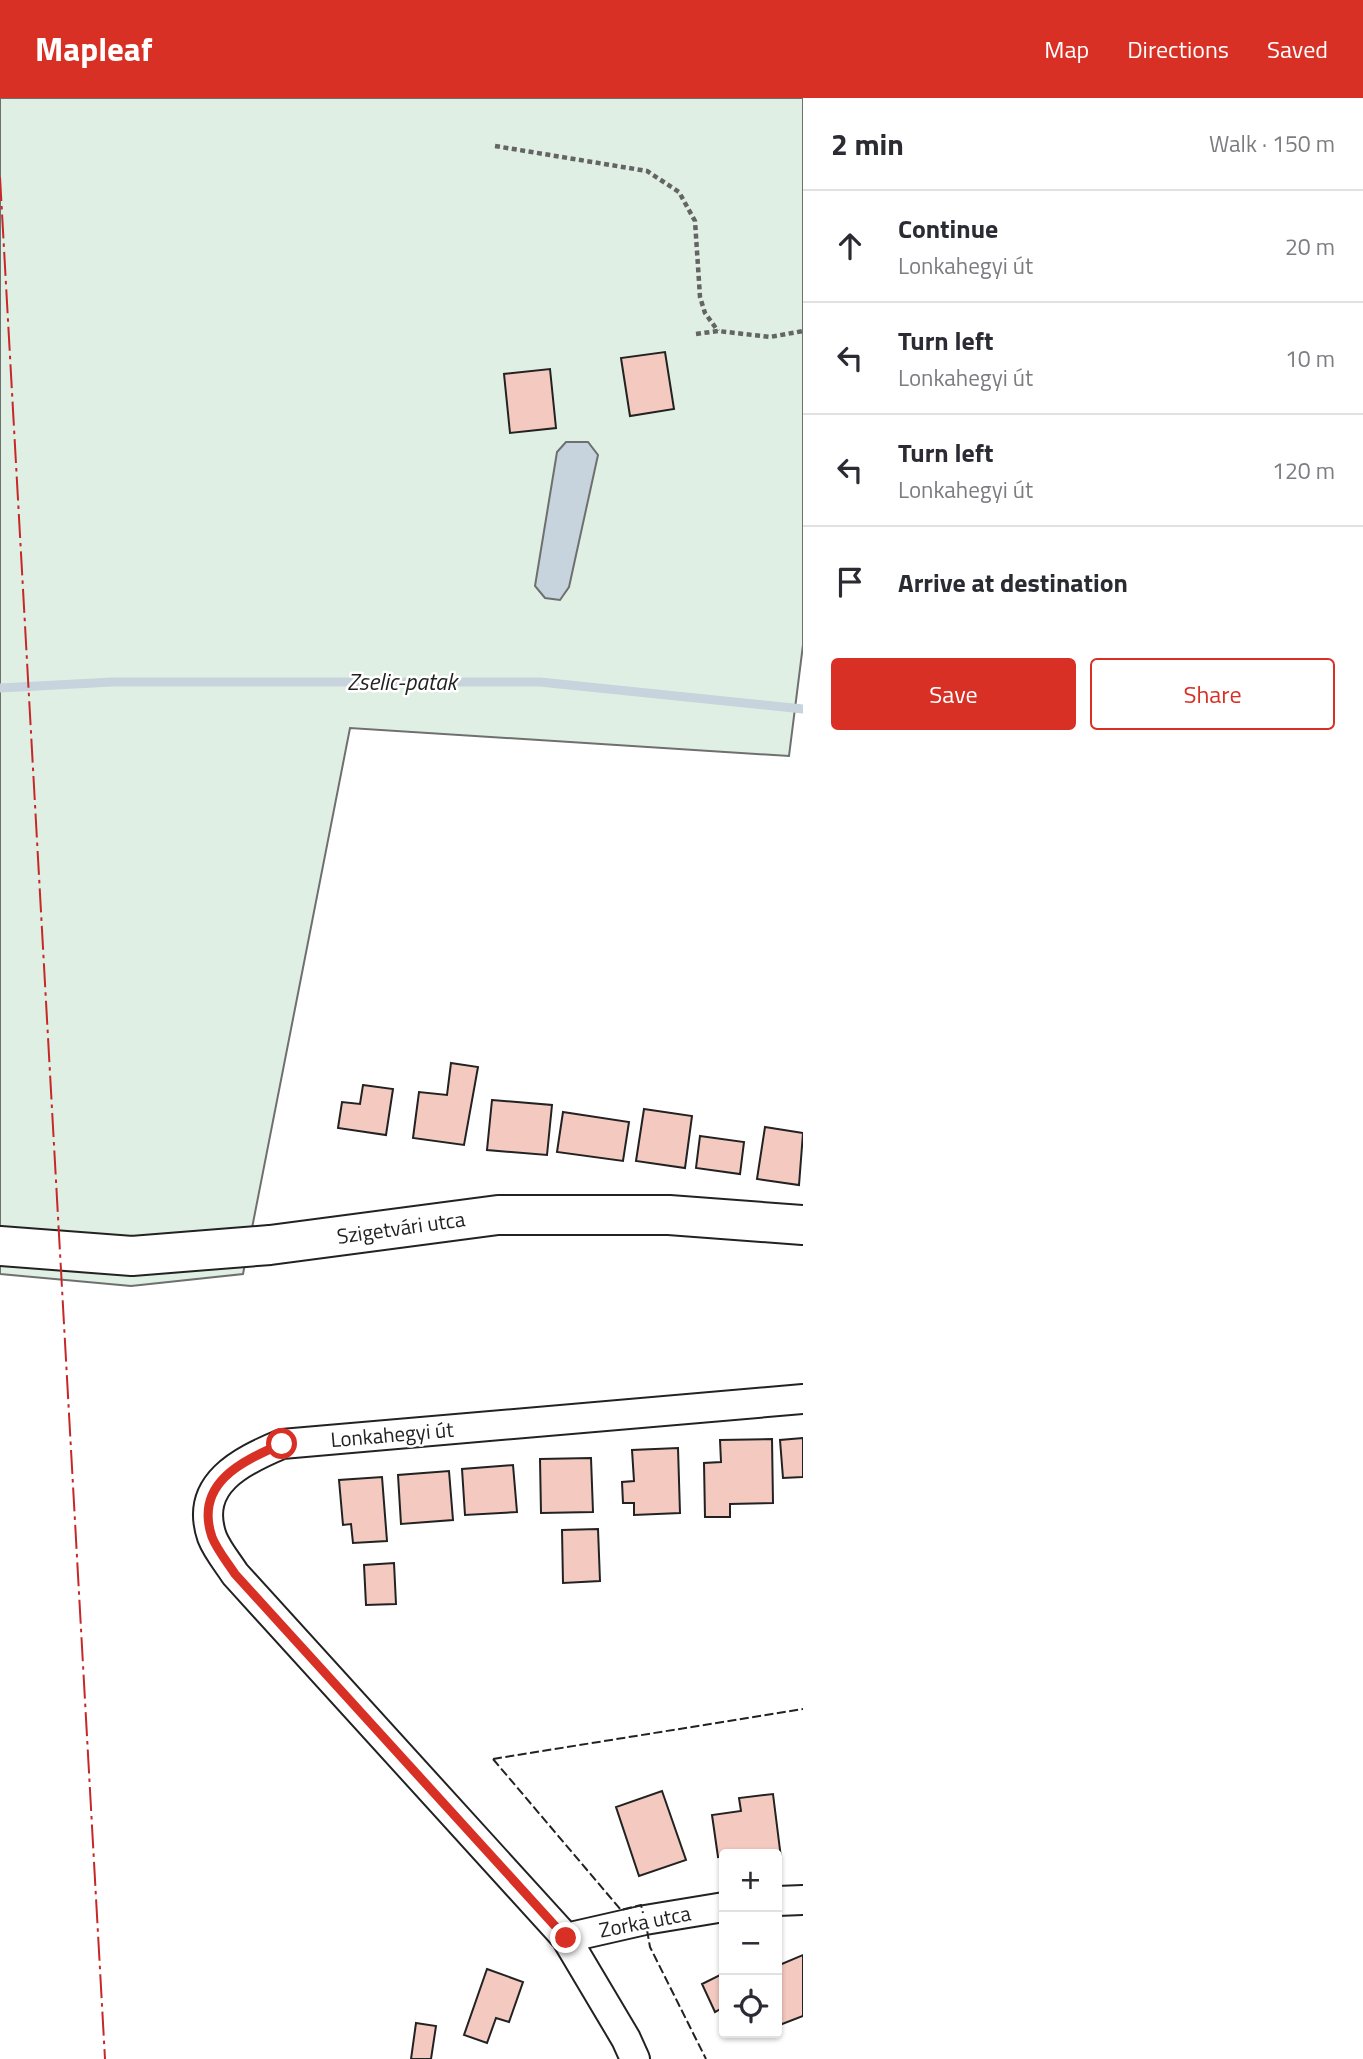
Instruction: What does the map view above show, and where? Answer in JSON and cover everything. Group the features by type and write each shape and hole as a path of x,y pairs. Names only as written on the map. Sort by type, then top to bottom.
{"street":[{"name":"Szigetvári utca","path":"0,1246 132,1256 270,1245 498,1215 669,1215 803,1225"},
{"name":"Lonkahegyi út","path":"635,2059 566,1938 235,1574 212,1537 208,1508 222,1477 248,1458 282,1444 803,1399"},
{"path":"782,1901 803,1900"},
{"name":"Zorka utca","path":"566,1938 645,1920 719,1909"}],"path":[{"path":"495,146 647,171 679,192 695,221 700,297 705,313 718,331"},
{"path":"696,334 718,331 770,337 803,331"}],"green space":[{"path":"0,98 803,98 803,645 789,756 350,728 243,1274 131,1286 0,1274"}],"shaded area":[{"path":"566,442 588,442 598,455 569,587 560,600 545,598 535,586 557,452"}],"building":[{"path":"665,352 674,409 630,416 621,358"},
{"path":"550,369 556,428 510,433 504,374"},
{"path":"451,1063 478,1067 464,1145 413,1138 419,1092 447,1095"},
{"path":"363,1085 393,1089 386,1135 338,1128 342,1102 360,1104"},
{"path":"492,1100 552,1105 547,1155 487,1150"},
{"path":"644,1109 692,1116 685,1168 636,1161"},
{"path":"563,1112 629,1122 623,1161 557,1152"},
{"path":"765,1127 803,1133 799,1185 757,1179"},
{"path":"700,1136 744,1142 740,1174 696,1168"},
{"path":"803,1438 803,1477 783,1478 780,1440"},
{"path":"772,1439 773,1503 730,1504 730,1517 705,1517 704,1463 721,1462 720,1440"},
{"path":"678,1448 680,1513 634,1515 634,1503 623,1503 622,1482 634,1481 632,1450"},
{"path":"591,1458 593,1512 541,1513 540,1459"},
{"path":"513,1465 517,1512 465,1515 462,1469"},
{"path":"449,1471 453,1520 401,1524 398,1475"},
{"path":"382,1477 387,1541 353,1543 351,1524 343,1525 339,1480"},
{"path":"598,1529 600,1581 563,1583 562,1530"},
{"path":"394,1563 396,1604 366,1605 364,1565"},
{"path":"662,1791 686,1860 639,1876 616,1807"},
{"path":"773,1794 780,1849 719,1849 718,1857 712,1815 741,1811 739,1798"},
{"path":"803,1955 803,2016 782,2024 782,1975 782,1964"},
{"path":"487,1969 523,1982 509,2022 496,2018 487,2043 464,2035"},
{"path":"719,1976 719,2010 715,2012 702,1984"},
{"path":"416,2023 436,2026 431,2059 411,2059"}],"waterway":[{"name":"Zselic-patak","path":"0,688 112,682 540,682 803,709"}],"fence":[{"path":"493,1759 803,1709"},
{"path":"493,1759 621,1910 641,1905 643,1913"},
{"path":"647,1930 650,1947 706,2059"}],"power":[{"path":"0,177 105,2059"}],"route":[{"path":"282,1444 248,1458 222,1477 208,1508 212,1537 235,1574 566,1938"}]}
